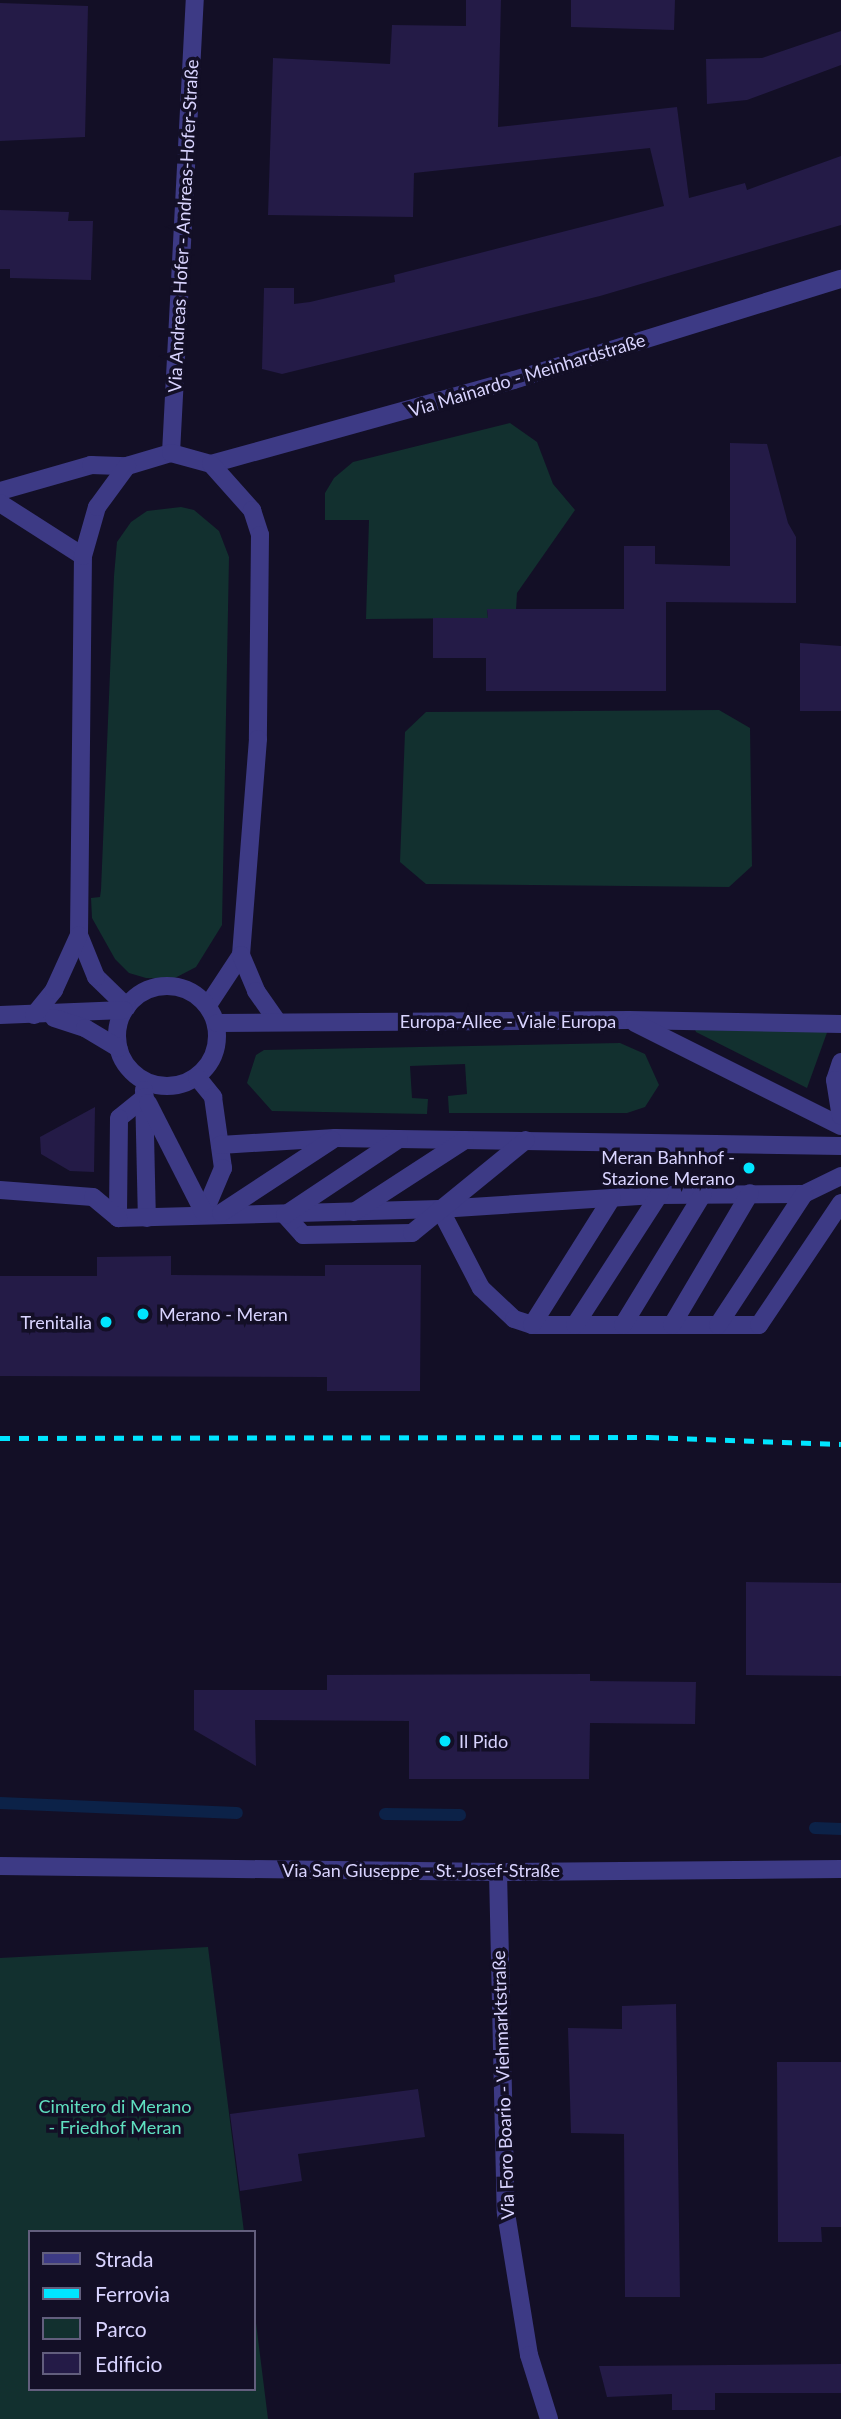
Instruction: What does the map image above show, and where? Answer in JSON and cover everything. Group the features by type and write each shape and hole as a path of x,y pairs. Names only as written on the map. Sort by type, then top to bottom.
{"street":[{"name":"Via Andreas Hofer - Andreas-Hofer-Straße","path":"171,453 195,0"},
{"name":"Via Mainardo - Meinhardstraße","path":"211,464 514,380 841,279"},
{"path":"0,491 91,465 127,466 171,453 211,464 252,510 260,535 258,739 241,955 256,991 276,1020"},
{"path":"126,1008 96,977 79,935 83,556 97,507 127,466"},
{"path":"0,503 83,556"},
{"path":"39,1015 54,990 79,935"},
{"path":"208,1005 241,955"},
{"path":"118,1218 120,1118 144,1088 172,1086 197,1077 216,1051 217,1023 208,1005 190,991 162,986 139,995 126,1008 117,1030 118,1048 126,1066 144,1088 213,1213"},
{"path":"0,1015 39,1015 126,1008"},
{"path":"39,1015 85,1028 118,1048"},
{"name":"Europa-Allee - Viale Europa","path":"217,1023 276,1020 629,1020 841,1126"},
{"path":"629,1020 841,1024"},
{"path":"841,1062 835,1080 841,1116"},
{"path":"197,1077 213,1097 223,1168 213,1213"},
{"path":"144,1088 147,1218"},
{"path":"220,1145 335,1138 841,1146"},
{"path":"213,1213 335,1138"},
{"path":"285,1215 399,1139"},
{"path":"354,1212 465,1140"},
{"path":"285,1215 303,1236 411,1233 526,1140"},
{"path":"0,1190 93,1197 118,1218 147,1218 213,1213 285,1215 440,1209 659,1195 804,1194 841,1176"},
{"path":"671,1325 750,1193"},
{"path":"718,1325 804,1194"},
{"path":"575,1325 659,1195"},
{"path":"623,1325 703,1195"},
{"path":"532,1325 612,1198"},
{"path":"440,1209 481,1288 506,1314 532,1325 759,1325 841,1203"},
{"name":"Via San Giuseppe - St.-Josef-Straße","path":"0,1866 498,1872 841,1869"},
{"name":"Via Foro Boario - Viehmarktstraße","path":"498,1872 506,2213 529,2355 549,2419"}],"green space":[{"path":"510,423 537,442 553,484 575,510 517,593 516,610 487,610 488,618 366,619 369,520 325,520 325,493 334,478 353,462"},
{"path":"181,507 194,510 219,531 229,557 222,925 196,967 173,979 146,978 129,973 115,959 92,918 91,898 100,897 101,890 114,576 117,542 131,522 147,511"},
{"path":"719,710 750,728 752,866 729,887 426,884 400,862 405,732 426,712"},
{"path":"694,1027 829,1027 807,1088 696,1032"},
{"path":"620,1043 645,1054 659,1085 645,1107 627,1113 449,1113 448,1096 467,1094 465,1064 410,1066 412,1098 428,1099 427,1114 272,1111 247,1083 256,1055 264,1050"},
{"name":"Cimitero di Merano - Friedhof Meran","path":"208,1947 244,2230 28,2230 28,2391 256,2391 256,2323 268,2419 0,2419 0,1958"}],"building":[{"path":"466,0 501,0 498,127 677,107 689,198 745,183 747,190 841,156 841,225 600,296 282,374 262,369 264,288 294,288 294,304 310,302 395,282 394,275 664,206 650,148 414,173 413,217 268,215 273,58 390,64 392,25 466,26"},
{"path":"571,0 675,0 674,30 571,27"},
{"path":"0,3 88,6 85,137 0,141"},
{"path":"841,31 841,65 747,100 707,104 706,59 762,58"},
{"path":"0,210 69,212 68,221 93,221 91,280 10,278 10,269 0,269"},
{"path":"730,443 767,444 788,523 796,537 796,603 666,602 666,691 486,691 486,658 433,658 433,618 488,618 487,609 624,609 624,546 655,546 655,564 730,566"},
{"path":"800,643 841,646 841,711 800,711"},
{"path":"95,1107 94,1172 70,1171 41,1154 40,1137"},
{"path":"171,1256 171,1275 325,1276 325,1265 421,1265 420,1391 327,1391 327,1377 0,1376 0,1276 97,1276 97,1257"},
{"path":"746,1582 841,1583 841,1676 746,1675"},
{"path":"590,1674 590,1681 696,1682 695,1724 590,1723 589,1779 409,1779 409,1721 255,1720 256,1766 194,1730 194,1690 327,1690 327,1675"},
{"path":"676,2004 680,2297 625,2297 624,2134 571,2133 568,2028 622,2029 622,2006"},
{"path":"777,2062 841,2062 841,2227 821,2227 822,2242 778,2242"},
{"path":"418,2089 425,2137 298,2154 302,2181 240,2191 230,2114"},
{"path":"841,2364 841,2393 715,2393 715,2410 672,2410 672,2394 607,2397 599,2366"}],"waterway":[{"path":"0,1803 237,1813"},
{"path":"385,1814 460,1815"},
{"path":"815,1828 841,1829"}],"railway":[{"path":"0,1438 649,1437 841,1444"}],"place":[{"name":"Meran Bahnhof - Stazione Merano","path":"749,1168"},
{"name":"Merano - Meran","path":"143,1314"},
{"name":"Trenitalia","path":"106,1322"},
{"name":"Il Pido","path":"445,1741"}]}
